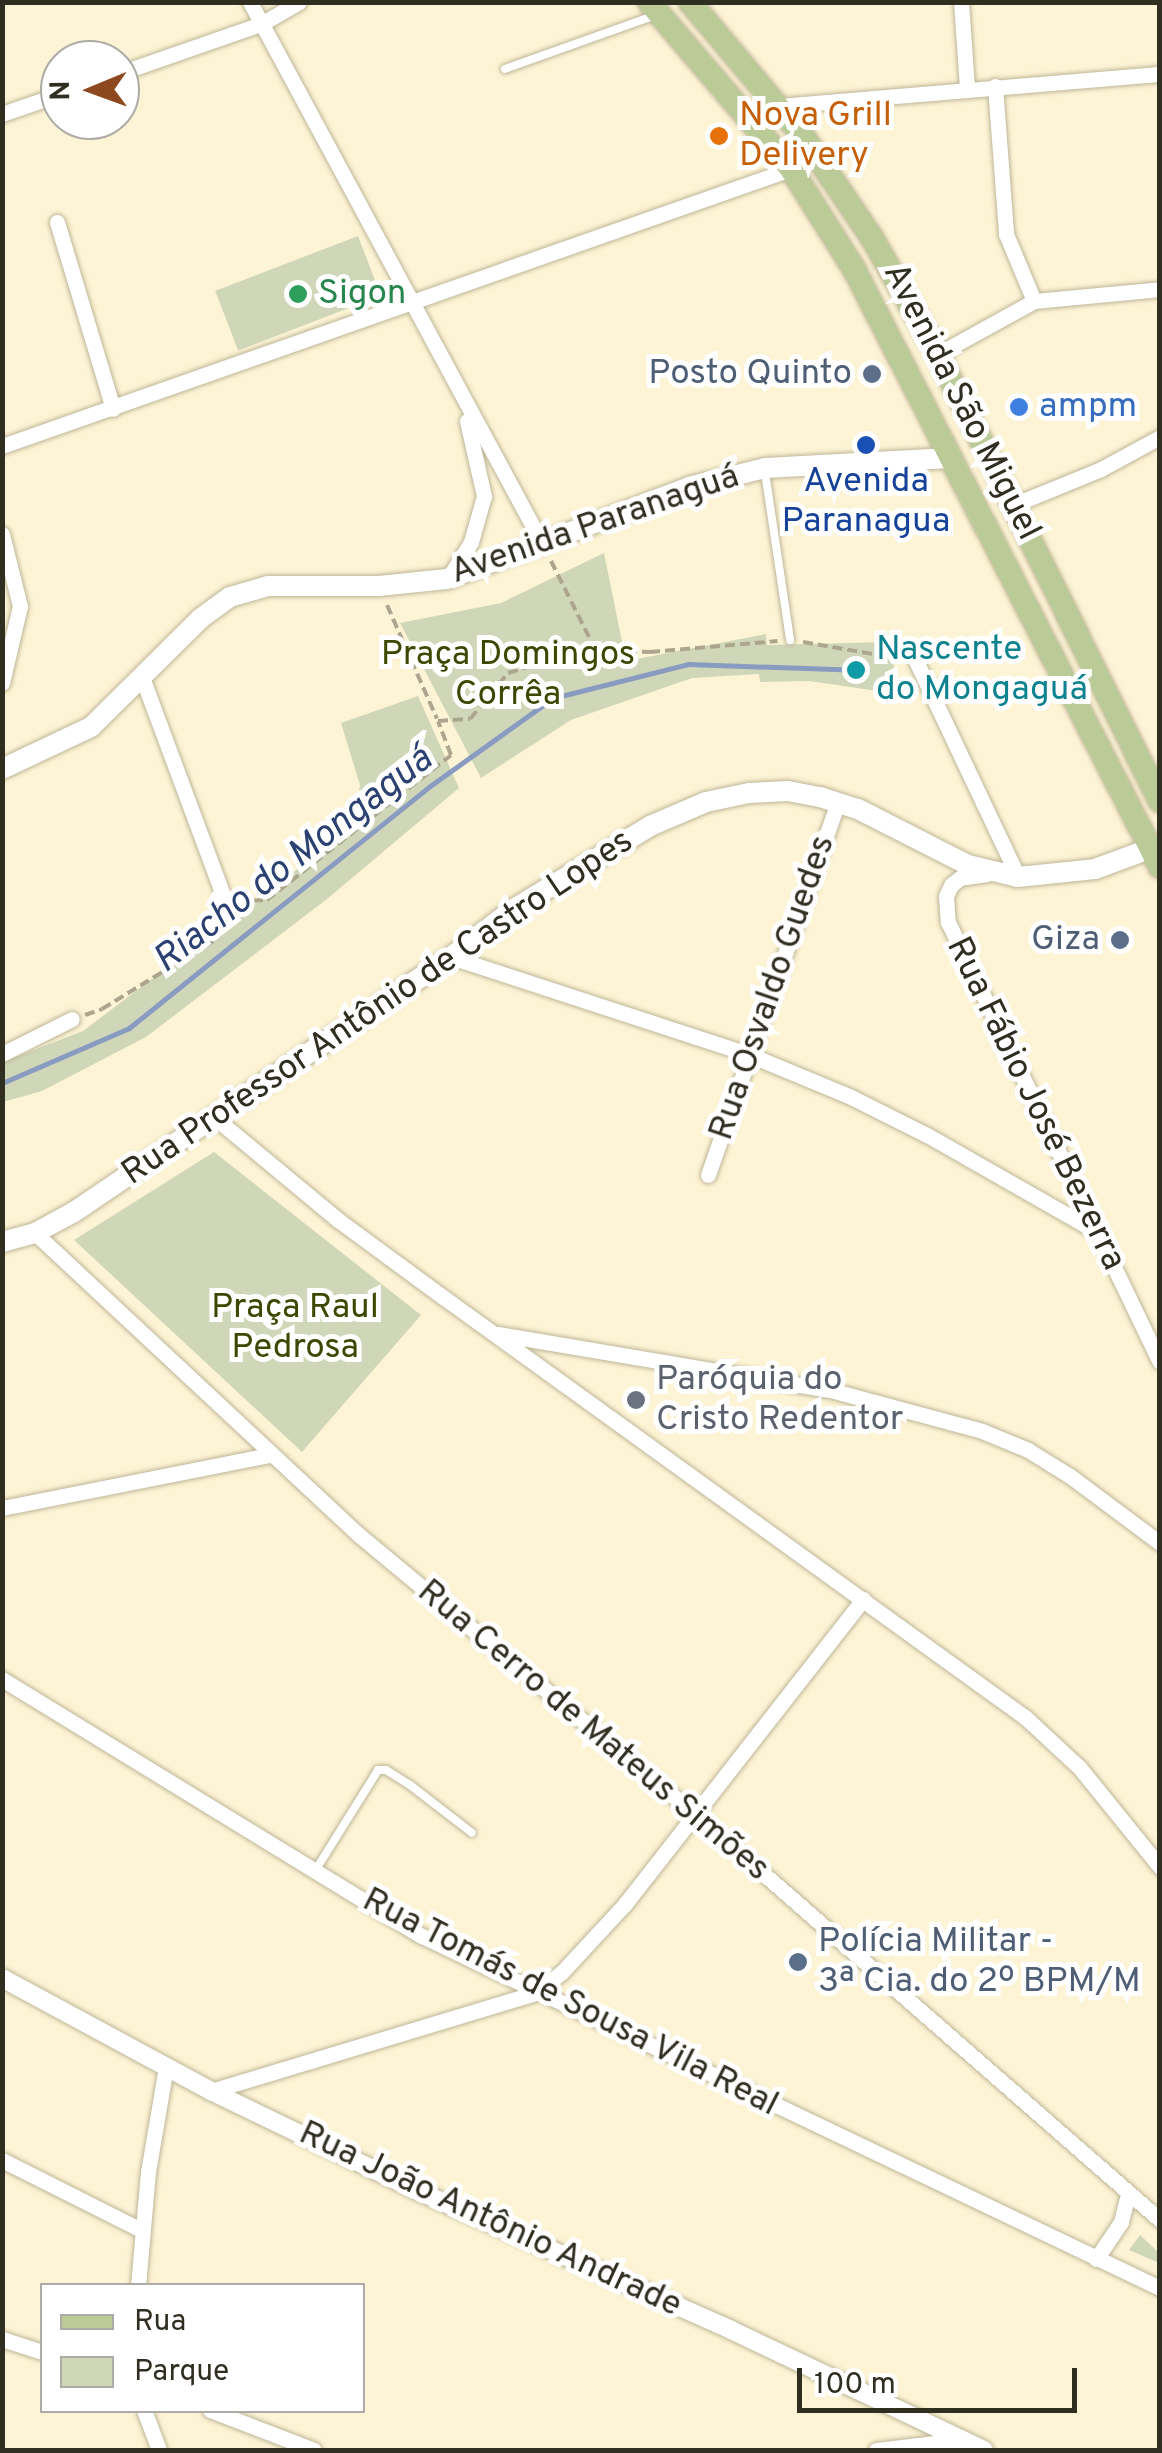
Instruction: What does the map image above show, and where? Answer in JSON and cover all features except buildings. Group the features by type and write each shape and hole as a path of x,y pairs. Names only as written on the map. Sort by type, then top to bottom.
{"main road":[{"name":"Avenida São Miguel","path":"690,2 840,186 938,354 1153,772 1160,801"},
{"name":"Avenida São Miguel","path":"654,8 790,169 885,326 1157,854"},
{"name":"Avenida Paranaguá","path":"2,769 91,727 143,680 201,618 230,597 268,586 379,586 447,579 690,486 764,468 950,458"},
{"path":"950,458 974,464 1009,496"},
{"name":"Rua Professor Antônio de Castro Lopes","path":"2,1242 35,1232 74,1212 451,957 512,910 606,850 706,802 749,793 788,791 838,802 993,873 1018,876 1069,874 1157,854"}],"street":[{"path":"250,2 543,545"},
{"path":"140,66 261,24 299,2"},
{"path":"961,2 967,88"},
{"path":"778,106 1160,74"},
{"path":"995,86 1006,234 1034,301"},
{"path":"2,114 40,101"},
{"path":"2,446 114,410 790,169"},
{"path":"57,222 114,410"},
{"path":"938,354 1034,301 1160,289"},
{"path":"447,579 471,542 484,496 460,393"},
{"path":"1009,496 1101,469 1160,437"},
{"path":"2,534 20,606 2,683"},
{"path":"2,611 20,606"},
{"path":"916,661 1018,876"},
{"path":"143,680 225,901"},
{"name":"Rua Osvaldo Guedes","path":"708,1175 838,802"},
{"name":"Rua Fábio José Bezerra","path":"993,873 960,878 951,884 946,896 948,922 1160,1362"},
{"path":"451,957 750,1055 928,1135 1094,1231"},
{"path":"2,1054 72,1018"},
{"path":"214,1117 338,1220 1026,1718 1079,1767 1160,1867"},
{"name":"Rua Cerro de Mateus Simões","path":"35,1232 359,1535 694,1813 1160,2220"},
{"path":"494,1333 834,1392 967,1427 1028,1450 1160,1544"},
{"path":"2,1508 270,1455"},
{"path":"212,2091 536,1993 590,1944 863,1599"},
{"name":"Rua Tomás de Sousa Vila Real","path":"2,1679 422,1936 1160,2288"},
{"name":"Rua João Antônio Andrade","path":"2,1978 212,2091 418,2191 730,2330 984,2450"},
{"path":"138,2283 141,2230 166,2066"},
{"path":"2,2160 141,2230"},
{"path":"1096,2260 1122,2222 1128,2193"},
{"path":"2,2340 40,2351"},
{"path":"145,2413 159,2450"},
{"path":"218,2413 314,2450"},
{"path":"876,2450 960,2440"}],"lane":[{"path":"505,69 654,8"},
{"path":"764,468 790,640"},
{"path":"314,1871 378,1770 386,1770 410,1785 472,1833"}],"path":[{"path":"543,545 596,650"},
{"path":"72,1018 102,1010 218,938 225,901 267,900 451,755 379,586"},
{"path":"438,722 470,719 508,673 582,650 650,652 790,640 916,661"}],"green space":[{"name":"Sigon","path":"358,236 381,296 238,351 215,291"},
{"name":"Praça Domingos Corrêa","path":"604,553 626,661 766,634 767,645 886,642 900,686 871,690 809,681 760,682 759,674 692,678 571,720 481,778 400,623 501,603"},
{"path":"418,696 459,788 327,899 146,1037 42,1091 3,1102 3,1062 83,1031 312,858 355,816 360,785 341,723"},
{"name":"Praça Raul Pedrosa","path":"214,1152 421,1315 302,1452 74,1240"},
{"path":"1140,2235 1159,2253 1159,2263 1129,2250"}],"waterway":[{"name":"Riacho do Mongaguá","path":"2,1083 129,1028 430,786 553,698 688,664 856,670"}],"place":[{"name":"Nova Grill Delivery","path":"719,136"},
{"name":"Sigon","path":"298,294"},
{"name":"Posto Quinto","path":"872,374"},
{"name":"ampm","path":"1019,407"},
{"name":"Avenida Paranagua","path":"866,445"},
{"name":"Nascente do Mongaguá","path":"856,670"},
{"name":"Giza","path":"1120,940"},
{"name":"Paróquia do Cristo Redentor","path":"636,1400"},
{"name":"Polícia Militar - 3ª Cia. do 2º BPM/M","path":"798,1962"}]}
